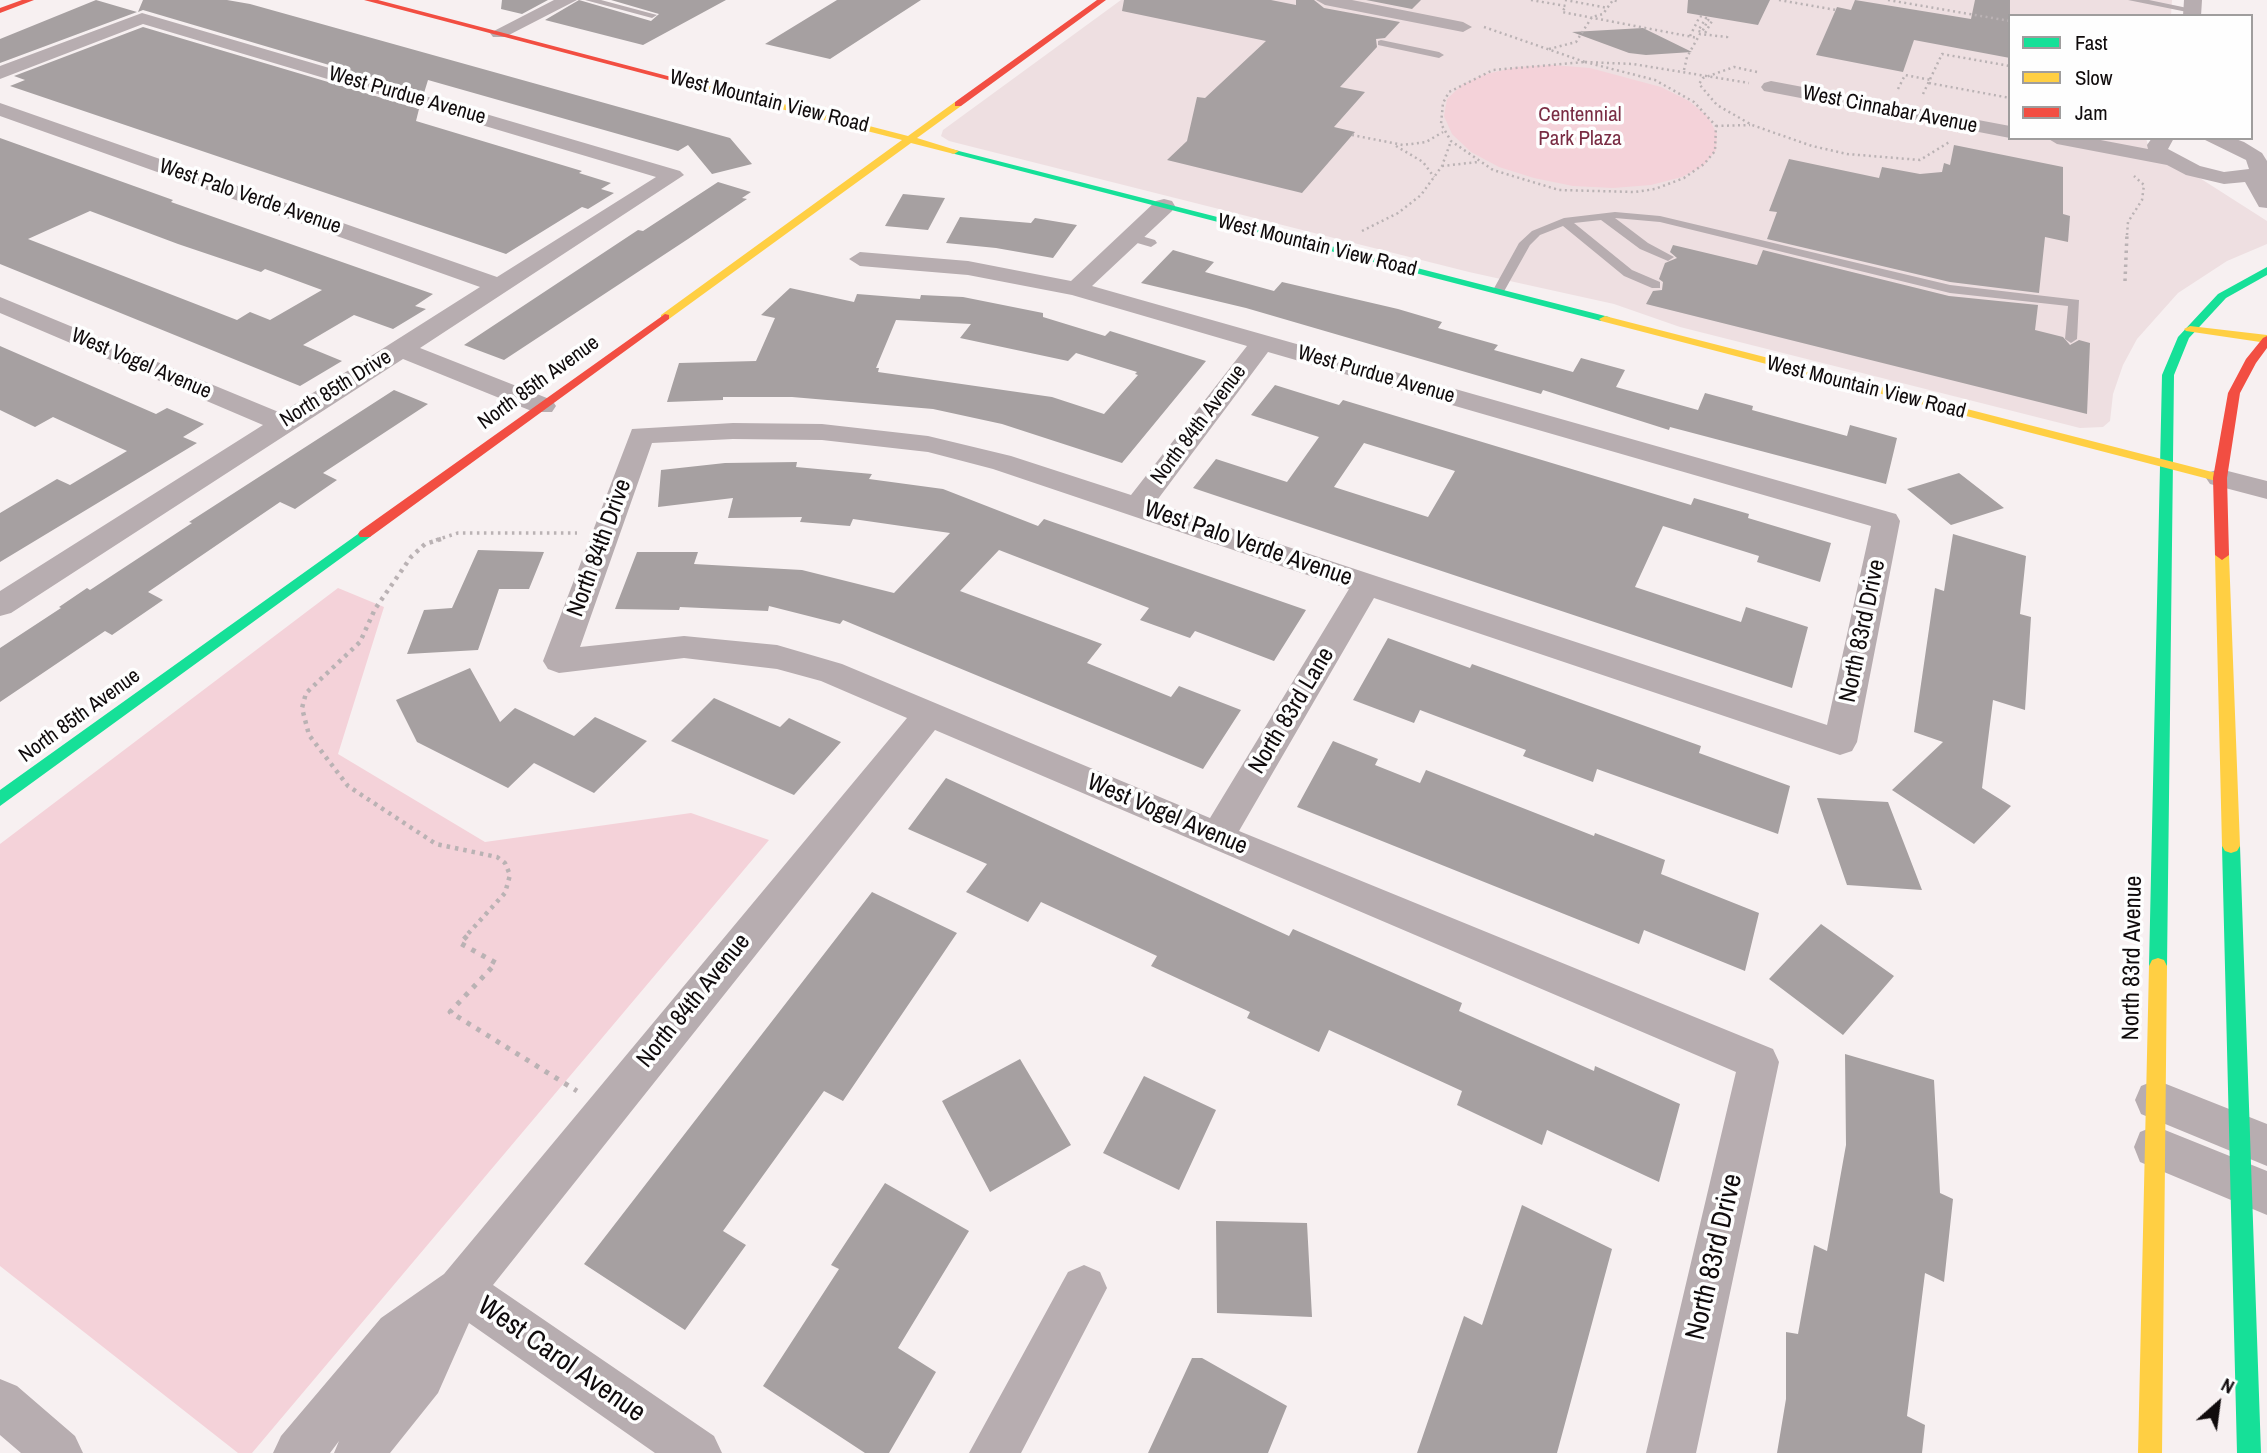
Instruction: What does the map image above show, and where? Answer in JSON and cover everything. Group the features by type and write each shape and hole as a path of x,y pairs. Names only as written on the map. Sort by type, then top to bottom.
{"street":[{"path":"0,11 30,0"},
{"name":"West Mountain View Road","path":"368,0 2267,490"},
{"path":"499,33 568,0"},
{"name":"North 85th Avenue","path":"0,799 1102,0"},
{"path":"1325,0 1471,25"},
{"name":"West Purdue Avenue","path":"0,73 142,18 673,175"},
{"name":"West Cinnabar Avenue","path":"1764,82 2008,132"},
{"name":"West Palo Verde Avenue","path":"0,109 499,286"},
{"path":"2077,140 2165,149 2267,214"},
{"path":"2209,176 2237,178 2256,174 2260,169 2260,163 2234,142"},
{"path":"2256,174 2258,192 2267,202"},
{"name":"North 85th Drive","path":"0,605 673,175"},
{"path":"1087,293 1174,209"},
{"name":"West Purdue Avenue","path":"860,259 968,268 1087,293 1886,521"},
{"name":"North 83rd Avenue","path":"2150,1453 2168,375 2175,355 2190,330 2221,296 2267,270"},
{"name":"West Vogel Avenue","path":"0,304 282,424"},
{"path":"2190,330 2224,331 2267,339 2250,362 2234,393 2220,478 2254,1139 2249,1453"},
{"name":"North 84th Avenue","path":"1137,507 1262,343"},
{"path":"400,349 543,406"},
{"name":"West Palo Verde Avenue","path":"640,435 733,431 822,432 928,444 1001,462 1840,742"},
{"name":"North 84th Drive","path":"559,661 640,435"},
{"name":"North 83rd Drive","path":"1840,742 1886,521"},
{"name":"North 83rd Lane","path":"1217,837 1367,584"},
{"name":"West Vogel Avenue","path":"559,661 684,647 777,657 831,672 1217,837 1759,1062"},
{"name":"North 84th Avenue","path":"359,1453 421,1376 460,1290 930,713"},
{"name":"North 83rd Drive","path":"1671,1453 1759,1062"},
{"path":"2156,1100 2254,1139"},
{"path":"2155,1147 2255,1188"},
{"path":"994,1453 1084,1288"},
{"name":"North 84th Avenue","path":"298,1453 397,1334 460,1290"},
{"name":"West Carol Avenue","path":"460,1290 697,1453"},
{"path":"0,1403 58,1453"}],"lane":[{"path":"590,0 652,15"},
{"path":"2133,0 2192,9"},
{"path":"1389,34 1447,46"},
{"path":"1381,43 1439,55"},
{"path":"1498,292 1525,243 1536,233 1564,221 1603,216 1660,219 1950,289 2075,303 2071,339"},
{"path":"1603,216 1644,246 1668,257"},
{"path":"1564,221 1628,272 1656,285"}],"path":[{"path":"1531,0 1566,6 1562,12 1690,36 1727,37 1729,34"},
{"path":"1565,0 1608,8"},
{"path":"1548,49 1576,42 1592,18 1603,14 1613,0 1620,2"},
{"path":"1779,0 1836,10"},
{"path":"1816,6 1819,0"},
{"path":"1888,0 2008,21"},
{"path":"1944,10 1947,0"},
{"path":"1694,15 1706,18 1698,31 1702,32 1708,20 1712,21 1704,35"},
{"path":"1690,36 1700,16"},
{"path":"1471,25 1528,40 1586,62 1634,73 1678,91 1694,102 1716,126 1714,151 1704,164 1684,178 1655,189 1635,192 1559,190 1513,178 1479,162 1451,141 1443,132 1443,103 1449,92 1476,76 1516,66 1586,62 1633,64 1764,82"},
{"path":"1684,70 1687,57 1699,37"},
{"path":"1923,95 1942,54 2008,66"},
{"path":"1764,82 1754,75 1757,71 1734,67 1711,75 1699,84 1704,94 1752,125 1812,146 1847,154 1920,160 1945,148 1954,135"},
{"path":"1896,93 1905,75 2008,98"},
{"path":"1716,126 1752,125"},
{"path":"1388,144 1426,142 1443,132"},
{"path":"1352,135 1388,144 1423,162 1434,177"},
{"path":"1356,234 1387,220 1412,204 1442,166 1451,141"},
{"path":"1442,166 1479,162"},
{"path":"2125,281 2128,222 2142,200 2144,185 2133,175 2133,167"},
{"path":"606,533 458,533 425,544 411,557 379,603 360,642 306,692 302,708 309,735 348,786 436,844 489,855 505,863 510,875 505,894 460,943 496,962 450,1012 606,1110"}],"shaded area":[{"path":"1121,0 2172,0 2171,14 2008,14 2008,140 2147,140 2148,145 2267,221 2267,244 2227,261 2178,293 2137,339 2123,365 2113,394 2110,421 2103,427 2080,428 1680,327 1614,304 1469,272 949,141 941,136 943,130"}],"green space":[{"name":"Centennial Park Plaza","path":"1552,65 1590,68 1661,87 1689,101 1708,117 1717,134 1716,150 1704,165 1682,177 1651,185 1613,188 1573,186 1499,167 1471,152 1452,134 1444,116 1447,99 1462,85 1486,74 1517,67"},
{"path":"338,588 384,607 338,754 485,842 691,813 769,840 252,1453 238,1453 0,1266 0,844"}],"building":[{"path":"96,0 137,12 0,63 0,39"},
{"path":"143,0 227,0 250,4 730,138 752,164 712,174 688,145 678,151 428,80 424,93 143,10 138,12"},
{"path":"502,0 548,0 522,14 501,9"},
{"path":"579,0 651,21 659,14 611,0 726,0 643,45 545,20"},
{"path":"837,0 921,0 830,59 765,44"},
{"path":"1124,0 1271,0 1296,5 1296,0 1314,0 1324,8 1400,22 1385,38 1376,39 1377,47 1340,87 1365,92 1334,127 1355,132 1302,193 1167,160 1187,141 1197,97 1205,98 1266,41 1122,11"},
{"path":"1366,0 1421,0 1412,9"},
{"path":"1688,0 1770,0 1758,25 1687,13"},
{"path":"1855,0 1971,19 1975,0 2010,0 2008,58 1914,40 1903,72 1816,55 1837,7 1851,10"},
{"path":"143,27 419,109 416,121 582,171 579,173 611,183 601,189 614,193 588,209 582,207 506,254 10,86 25,80 14,76"},
{"path":"1643,28 1692,52 1646,55 1629,53 1572,32"},
{"path":"0,138 173,200 171,202 433,294 415,306 426,309 393,329 354,315 303,345 342,361 300,386 0,264","holes":["90,211 261,272 265,269 322,290 270,320 250,312 237,320 28,239"]},
{"path":"1954,145 2063,167 2063,214 2070,216 2068,242 2045,237 2039,293 1950,282 1767,239 1777,212 1769,211 1789,159 1879,178 1882,167 1920,174 1942,172 1944,163 1950,165"},
{"path":"718,182 751,192 742,198 747,199 504,360 464,345 638,230 643,231"},
{"path":"903,194 945,198 928,230 885,226"},
{"path":"960,217 1031,223 1035,218 1077,225 1053,258 946,243"},
{"path":"1673,245 1757,265 1763,250 1949,296 2038,305 2035,330 2063,337 2070,345 2079,340 2090,343 2087,414 1646,304 1653,291 1662,290 1663,282 1659,279 1665,263 1677,258 1670,252"},
{"path":"1173,250 1214,262 1205,272 1274,291 1282,282 1398,309 1442,322 1438,328 1498,345 1494,350 1573,372 1581,358 1625,370 1616,387 1698,410 1705,393 1753,406 1752,410 1847,436 1850,425 1897,438 1886,484 1670,427 1669,430 1543,390 1541,394 1246,308 1141,283"},
{"path":"790,288 854,302 857,294 920,299 921,295 963,297 1043,313 1043,317 1105,336 1110,331 1206,361 1122,463 1002,424 933,409 792,397 723,397 723,400 667,402 679,363 756,361 775,318 761,315","holes":["896,320 971,324 960,338 1068,361 1076,353 1137,372 1135,374 1138,375 1104,414 1052,397 878,372 879,368 876,368"]},
{"path":"0,346 156,414 167,408 204,424 183,437 197,443 0,562 0,513 57,479 70,485 127,451 53,417 35,427 0,410"},
{"path":"1275,385 1339,405 1343,400 1691,505 1694,498 1749,514 1748,518 1831,543 1820,582 1757,562 1759,556 1663,526 1635,587 1741,622 1746,607 1808,627 1792,688 1193,488 1216,459 1287,482 1319,437 1251,415","holes":["1364,443 1455,471 1428,517 1334,487"]},
{"path":"394,390 428,404 323,473 337,480 295,509 280,502 148,592 163,600 112,635 105,631 0,702 0,648 87,588 90,590 192,523 189,522"},
{"path":"797,462 796,467 872,474 869,479 943,489 1038,526 1044,519 1306,610 1274,661 1195,631 1190,638 1140,620 1149,608 999,550 960,591 1102,644 1087,663 1171,697 1179,686 1241,710 1203,769 843,620 840,624 769,606 768,611 680,607 679,610 615,609 637,552 698,552 694,564 802,570 894,593 950,533 853,519 850,526 800,522 802,517 728,518 733,498 658,507 661,470 725,463"},
{"path":"1959,473 2004,508 1951,525 1907,489"},
{"path":"1953,534 2026,556 2020,614 2031,617 2025,710 1993,700 1982,788 2011,806 1974,844 1892,790 1943,742 1914,732 1935,588 1944,591"},
{"path":"478,550 544,552 529,589 499,589 478,650 407,654 424,610 452,608"},
{"path":"1388,638 1470,668 1472,664 1701,746 1699,753 1790,786 1778,834 1597,769 1593,782 1523,756 1526,750 1420,710 1414,723 1353,700"},
{"path":"470,668 500,722 515,708 574,736 595,717 647,741 594,793 534,763 508,788 417,742 396,700"},
{"path":"714,698 780,727 789,718 841,742 794,795 671,741"},
{"path":"1333,741 1378,759 1375,765 1420,783 1426,770 1594,836 1595,833 1665,860 1661,874 1759,913 1745,971 1644,930 1639,944 1297,807"},
{"path":"946,778 1289,936 1293,929 1462,1003 1459,1011 1594,1071 1595,1066 1680,1104 1659,1182 1547,1130 1542,1145 1457,1105 1462,1091 1329,1030 1319,1052 1247,1018 1250,1012 1151,966 1157,956 1041,902 1028,922 966,892 987,864 908,829"},
{"path":"1817,798 1888,802 1922,890 1847,885"},
{"path":"872,892 957,933 843,1101 824,1091 723,1231 746,1245 685,1330 584,1264"},
{"path":"1821,924 1894,976 1843,1035 1769,979"},
{"path":"1845,1054 1934,1080 1940,1193 1953,1199 1944,1282 1925,1273 1907,1416 1925,1425 1922,1453 1777,1453 1786,1399 1786,1332 1798,1334 1814,1245 1827,1251 1846,1145"},
{"path":"1020,1059 1071,1145 990,1192 942,1101"},
{"path":"1144,1076 1216,1110 1179,1190 1103,1153"},
{"path":"885,1183 969,1231 898,1348 936,1372 889,1453 865,1453 763,1386 839,1269 831,1265"},
{"path":"1522,1205 1612,1249 1557,1453 1417,1453 1464,1316 1482,1325"},
{"path":"1216,1221 1307,1223 1312,1317 1217,1313"},
{"path":"1192,1358 1202,1358 1287,1406 1268,1453 1148,1453"}],"traffic: fast":[{"path":"954,151 1605,319"},
{"path":"2158,966 2168,375 2184,337 2222,296 2267,270"},
{"path":"0,799 365,534"},
{"path":"2231,846 2249,1453"}],"traffic: slow":[{"path":"675,79 954,151"},
{"path":"665,317 958,104"},
{"path":"1605,319 2220,478"},
{"path":"2190,329 2267,339"},
{"path":"2222,555 2231,846"},
{"path":"2150,1453 2158,966"}],"traffic: jam":[{"path":"0,11 30,0"},
{"path":"368,0 675,79"},
{"path":"958,104 1102,0"},
{"path":"365,534 665,317"},
{"path":"2222,555 2220,478 2234,393 2250,362 2267,340"}]}
